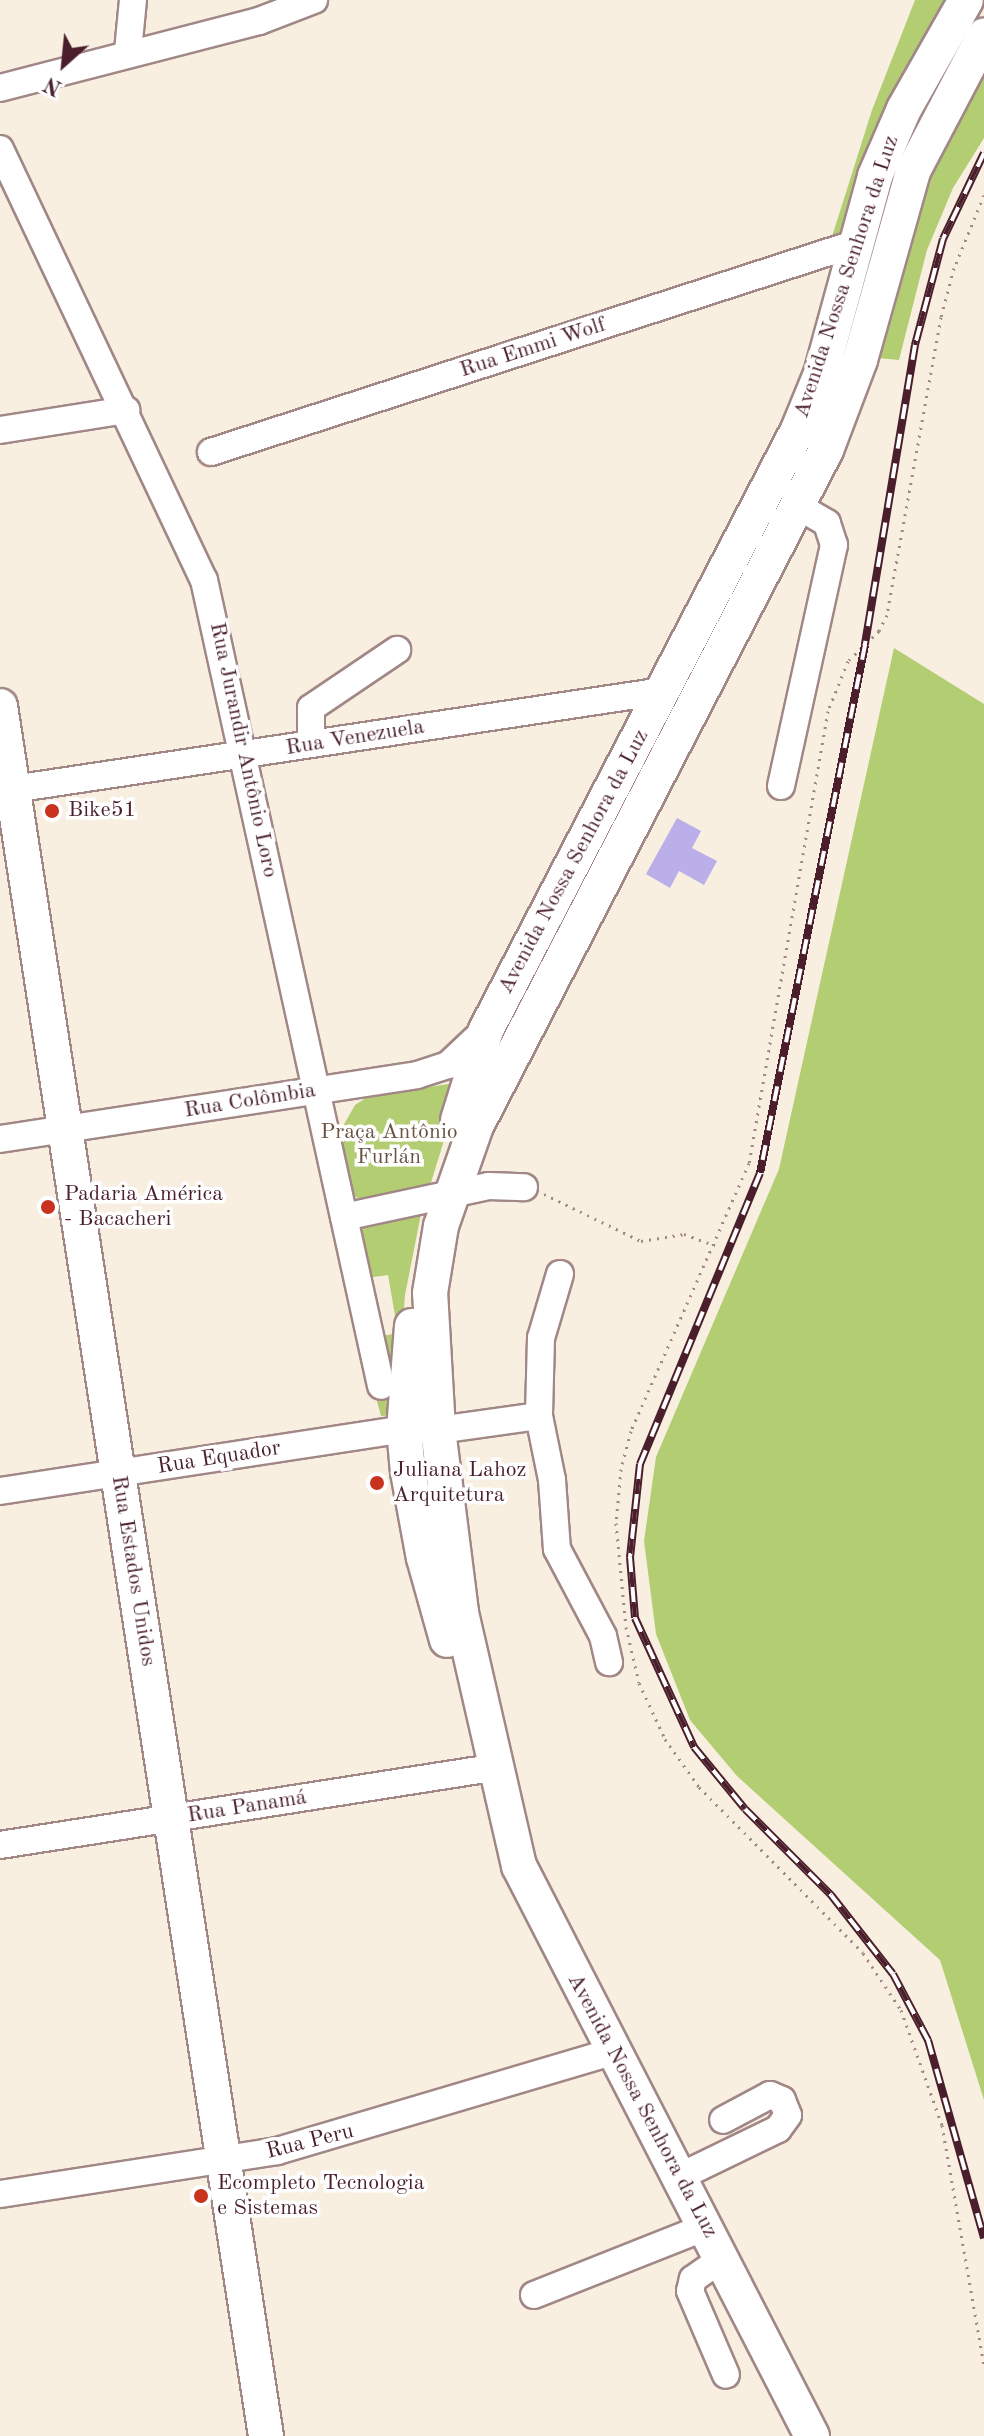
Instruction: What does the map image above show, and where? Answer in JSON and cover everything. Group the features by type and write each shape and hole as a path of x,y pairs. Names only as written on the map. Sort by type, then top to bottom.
{"main road":[{"name":"Avenida Nossa Senhora da Luz","path":"812,2436 723,2258 528,1890 494,1768 424,1558 404,1429 416,1274 441,1196 486,1030 810,403 854,244 904,109 966,0"},
{"name":"Avenida Nossa Senhora da Luz","path":"494,1768 465,1637 438,1430 430,1293 441,1196 491,1092 797,506 849,395 913,171 984,36"},
{"name":"Rua Estados Unidos","path":"0,706 6,790 65,1129 266,2436"}],"street":[{"path":"128,51 133,0"},
{"path":"0,88 128,51 277,16 314,0"},
{"name":"Rua Jurandir Antônio Loro","path":"0,149 204,580 381,1386"},
{"name":"Rua Emmi Wolf","path":"211,452 854,244"},
{"path":"0,430 126,410"},
{"path":"781,786 834,545 827,523 797,506"},
{"path":"311,744 311,708 397,650"},
{"name":"Rua Venezuela","path":"6,790 663,691"},
{"name":"Rua Colômbia","path":"0,1139 317,1091 448,1065 486,1030"},
{"path":"327,1136 341,1108 363,1083"},
{"path":"344,1217 489,1186 524,1187"},
{"path":"560,1274 541,1338 539,1416 550,1468 557,1549 600,1627 609,1662"},
{"name":"Rua Equador","path":"0,1491 404,1429 438,1430 539,1416"},
{"name":"Rua Panamá","path":"0,1845 494,1768"},
{"name":"Rua Peru","path":"0,2194 224,2161 327,2139 612,2052"},
{"path":"679,2177 778,2129 788,2115 782,2100 770,2095 723,2120"},
{"path":"534,2295 706,2227"},
{"path":"723,2258 693,2279 690,2291 726,2375"}],"path":[{"path":"984,195 954,268 941,317 887,615 879,631 848,661 828,711 749,1163 631,1431 621,1469 617,1567 639,1683 665,1739 699,1787 863,1953 901,2010 942,2125 984,2365"},
{"path":"524,1187 641,1241 684,1234 715,1245"}],"green space":[{"path":"915,0 949,0 846,237 830,243 872,110"},
{"path":"984,67 984,138 953,188 927,250 899,360 878,358 930,176"},
{"path":"894,648 984,704 984,2100 940,1960 737,1776 690,1720 656,1634 644,1541 656,1457 779,1169"},
{"name":"Praça Antônio Furlán","path":"462,1082 429,1189 364,1201 346,1192 338,1135 355,1105 369,1096"},
{"path":"422,1209 405,1295 396,1415 381,1416 375,1394 377,1337 398,1333 388,1275 367,1278 358,1239 365,1224"}],"building":[{"path":"677,818 701,831 692,848 717,861 704,885 679,871 670,888 646,874"}],"railway":[{"path":"984,153 943,239 915,345 865,645 760,1173 640,1464 630,1557 635,1618 694,1747 745,1809 831,1895 893,1974 928,2040 984,2238"}],"place":[{"name":"Bike51","path":"52,811"},
{"name":"Padaria América - Bacacheri","path":"48,1207"},
{"name":"Juliana Lahoz Arquitetura","path":"377,1483"},
{"name":"Ecompleto Tecnologia e Sistemas","path":"201,2196"}]}
